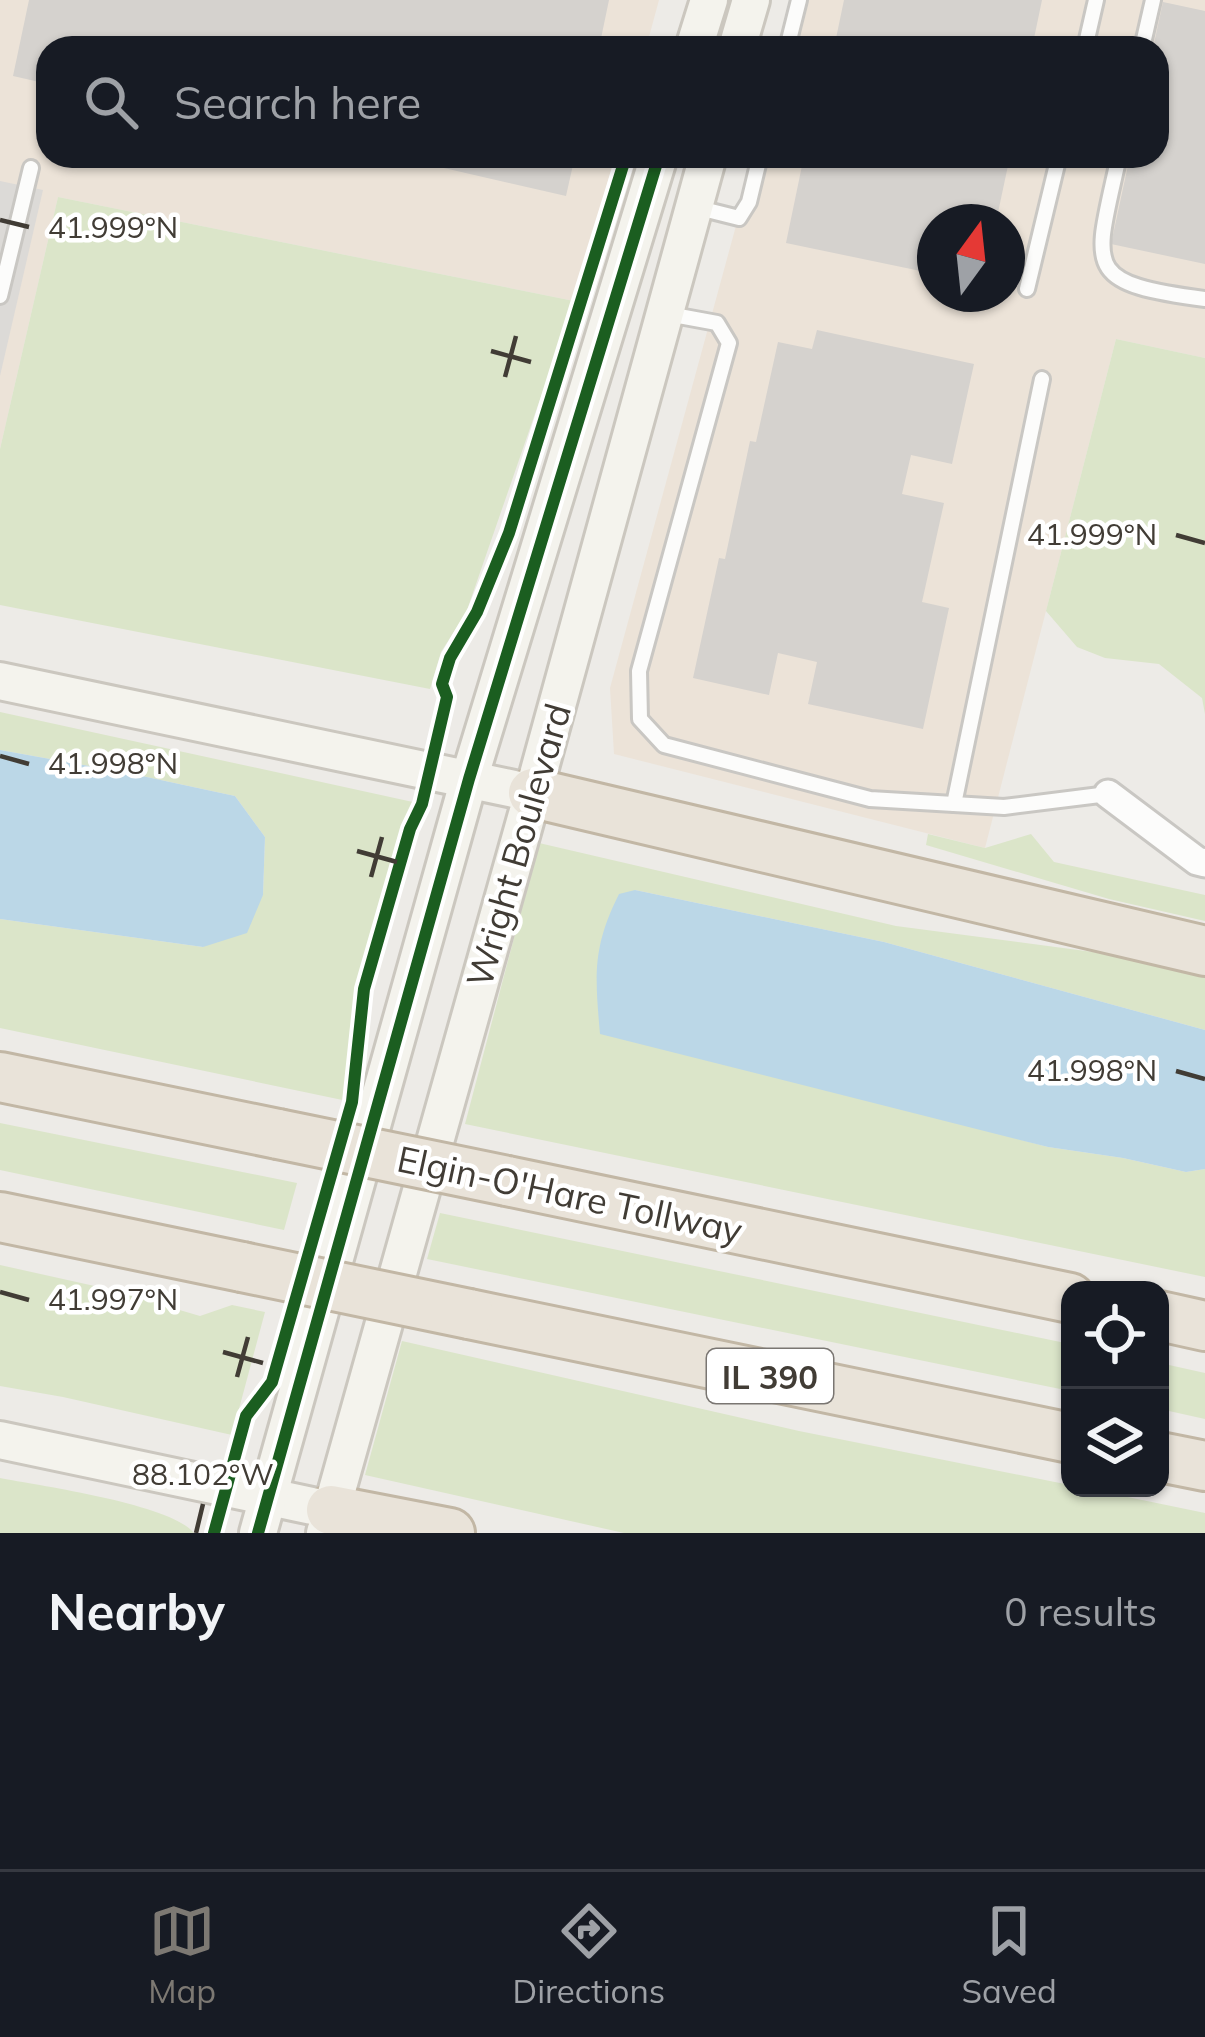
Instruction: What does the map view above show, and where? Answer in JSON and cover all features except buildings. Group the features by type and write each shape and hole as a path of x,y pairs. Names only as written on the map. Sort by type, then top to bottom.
{"highway":[{"path":"533,793 1205,951"},
{"name":"Elgin-O'Hare Tollway","path":"0,1077 1061,1296"},
{"name":"IL 390","path":"0,1217 1061,1436"},
{"path":"1169,1318 1205,1325"},
{"path":"1169,1459 1205,1466"},
{"path":"328,1522 450,1533"}],"street":[{"path":"698,36 709,0"},
{"path":"740,36 751,0"},
{"name":"Wright Boulevard","path":"258,1533 470,779 655,168"},
{"name":"Wright Boulevard","path":"328,1522 705,168"},
{"path":"0,681 533,793"},
{"path":"1108,794 1205,863"},
{"path":"0,1440 267,1497 328,1522"}],"lane":[{"path":"790,36 799,0"},
{"path":"1087,36 1096,0"},
{"path":"1145,36 1153,0"},
{"path":"0,296 8,228 31,168"},
{"path":"694,207 739,218 749,202 757,168"},
{"path":"1027,289 1056,168"},
{"path":"1116,168 1100,243 1102,260 1111,274 1133,287 1205,299"},
{"path":"665,314 717,323 729,343 639,671 640,719 664,745 870,799 1004,807 1108,794"},
{"path":"954,804 1042,379"}],"shaded area":[{"path":"0,0 659,0 649,36 36,36 36,168 612,168 574,301 58,197 0,449"},
{"path":"798,0 1205,0 1205,358 1116,339 985,848 614,754 610,688 752,168 1169,168 1169,36 788,36"},
{"path":"0,181 43,190 0,376"}],"green space":[{"path":"58,197 574,301 466,613 441,652 430,689 0,605 0,449"},
{"path":"1116,339 1205,358 1205,714 1202,698 1159,664 1105,658 1077,647 1046,611"},
{"path":"0,712 422,804 410,829 364,989 352,1102 0,1028 0,919 203,947 263,895 265,837 235,796 0,750"},
{"path":"928,834 985,848 1031,834 1054,862 1205,895 1205,921 1109,899 926,845"},
{"path":"539,843 896,926 1108,954 1205,974 1205,1030 884,942 635,890 864,1098 1048,1147 1186,1172 1205,1169 1205,1277 465,1124"},
{"path":"0,1123 297,1183 284,1230 0,1170"},
{"path":"440,1213 1061,1342 1061,1389 427,1259"},
{"path":"0,1265 200,1316 232,1305 265,1312 232,1435 0,1386"},
{"path":"402,1341 799,1431 1061,1483 1061,1497 1128,1497 1205,1513 1205,1533 624,1533 365,1475"},
{"path":"1169,1365 1205,1373 1205,1419 1169,1411"},
{"path":"0,1478 133,1505 160,1513 194,1533 0,1533"}],"water":[{"path":"0,750 235,796 265,837 263,895 247,933 203,947 0,919"},
{"path":"635,890 884,942 1205,1030 1205,1169 1186,1172 1048,1147 600,1034 600,947 619,894"}],"cycle path":[{"path":"214,1533 246,1416 272,1382 352,1102 364,989 410,829 422,804 447,697 442,684 509,533 622,168"},
{"path":"258,1533 469,779 655,168"}]}
